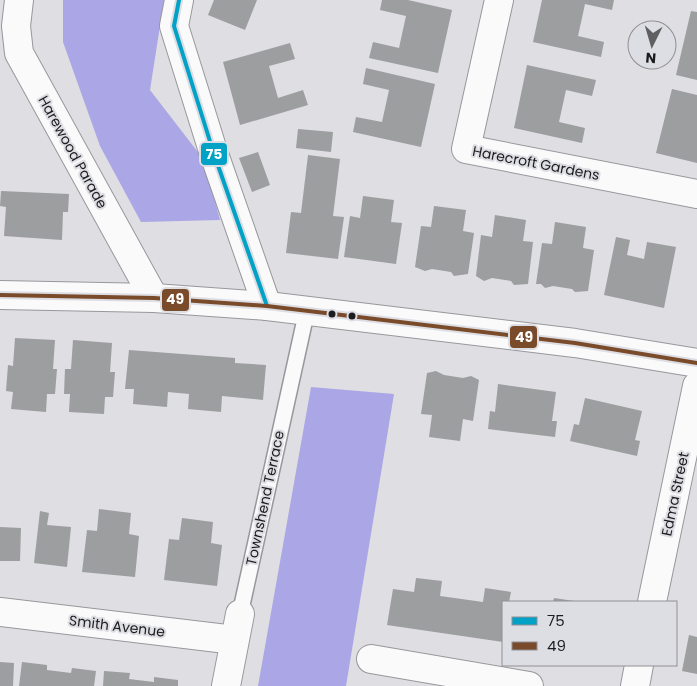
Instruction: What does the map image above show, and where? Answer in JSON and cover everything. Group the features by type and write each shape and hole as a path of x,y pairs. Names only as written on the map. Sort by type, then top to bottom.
{"street":[{"name":"Harewood Parade","path":"19,0 16,26 22,59 154,298"},
{"path":"178,0 174,26 213,151 267,306"},
{"name":"Harecroft Gardens","path":"499,0 466,149 697,194"},
{"path":"0,294 154,298 267,306 575,343 697,363"},
{"name":"Edma Street","path":"652,601 697,386"},
{"name":"Smith Avenue","path":"0,612 237,627"},
{"name":"Townshend Terrace","path":"226,686 237,627"},
{"path":"371,659 529,686"},
{"path":"635,686 639,666"}],"lane":[{"name":"Townshend Terrace","path":"237,627 307,310"}],"shaded area":[{"path":"63,0 164,0 150,90 204,160 220,220 141,222 100,146 63,42"},
{"path":"311,387 394,394 346,686 258,686"}],"building":[{"path":"214,0 257,0 245,30 208,15"},
{"path":"382,0 408,0 452,10 438,73 369,58 373,42 399,48 406,16 380,10"},
{"path":"542,0 614,0 612,10 585,4 578,36 604,42 601,57 533,42"},
{"path":"691,11 697,12 697,80 676,75"},
{"path":"290,43 295,59 269,66 278,98 303,90 308,105 240,125 223,62"},
{"path":"527,65 596,80 592,96 566,90 559,122 585,128 582,143 514,128"},
{"path":"366,68 435,84 421,147 353,132 356,117 382,122 389,90 363,84"},
{"path":"672,89 697,95 697,163 656,153"},
{"path":"298,129 333,132 331,152 296,148"},
{"path":"258,152 270,185 252,192 239,158"},
{"path":"308,155 340,159 333,216 344,217 338,259 286,253 291,212 301,213"},
{"path":"1,191 69,194 68,212 63,212 62,240 4,236 6,207 0,206"},
{"path":"363,196 394,200 391,222 402,223 396,264 344,257 350,216 360,218"},
{"path":"434,206 466,210 463,231 474,233 468,274 454,276 451,272 432,269 425,271 415,267 421,226 431,227"},
{"path":"495,215 526,220 523,241 533,242 528,284 514,285 511,281 492,278 484,281 476,276 481,235 492,237"},
{"path":"555,222 586,227 583,248 594,250 588,291 575,292 572,289 553,286 545,288 541,284 536,284 542,243 552,244"},
{"path":"616,237 630,240 627,255 644,259 647,242 676,247 664,308 604,295"},
{"path":"15,338 55,340 53,369 57,369 55,394 47,394 46,412 11,409 13,392 6,391 8,365 13,366"},
{"path":"73,340 112,343 110,372 115,372 113,397 105,397 104,414 69,412 70,394 64,394 65,369 71,369"},
{"path":"129,350 235,358 235,363 266,365 263,400 222,396 221,412 188,409 189,394 168,392 167,407 133,404 134,389 125,389"},
{"path":"436,371 444,375 463,378 471,376 479,380 473,421 463,419 460,441 429,437 432,415 421,414 427,373"},
{"path":"498,384 556,392 552,421 557,421 555,437 488,429 490,411 495,412"},
{"path":"585,398 642,411 635,440 640,441 637,456 570,441 574,424 579,425"},
{"path":"99,509 131,513 129,534 139,536 135,577 82,572 87,530 97,531"},
{"path":"40,511 49,513 47,525 71,527 67,567 34,563"},
{"path":"182,518 213,522 211,543 222,545 217,586 164,580 169,539 179,540"},
{"path":"0,527 21,528 20,561 0,561"},
{"path":"416,578 442,581 440,596 483,602 485,588 511,592 509,601 502,601 502,642 387,625 393,589 414,592"},
{"path":"554,598 574,601 553,601"},
{"path":"689,635 697,637 697,674 682,671"},
{"path":"0,662 14,663 13,686 0,686"},
{"path":"22,662 47,665 47,670 71,673 72,668 96,671 94,686 19,686"},
{"path":"104,671 130,673 129,679 154,682 154,677 178,680 178,686 103,686"}],"transit line":[{"name":"75","path":"179,0 174,26 213,151 267,306"},
{"name":"49","path":"0,295 154,298 267,306 575,343 697,363"}]}
